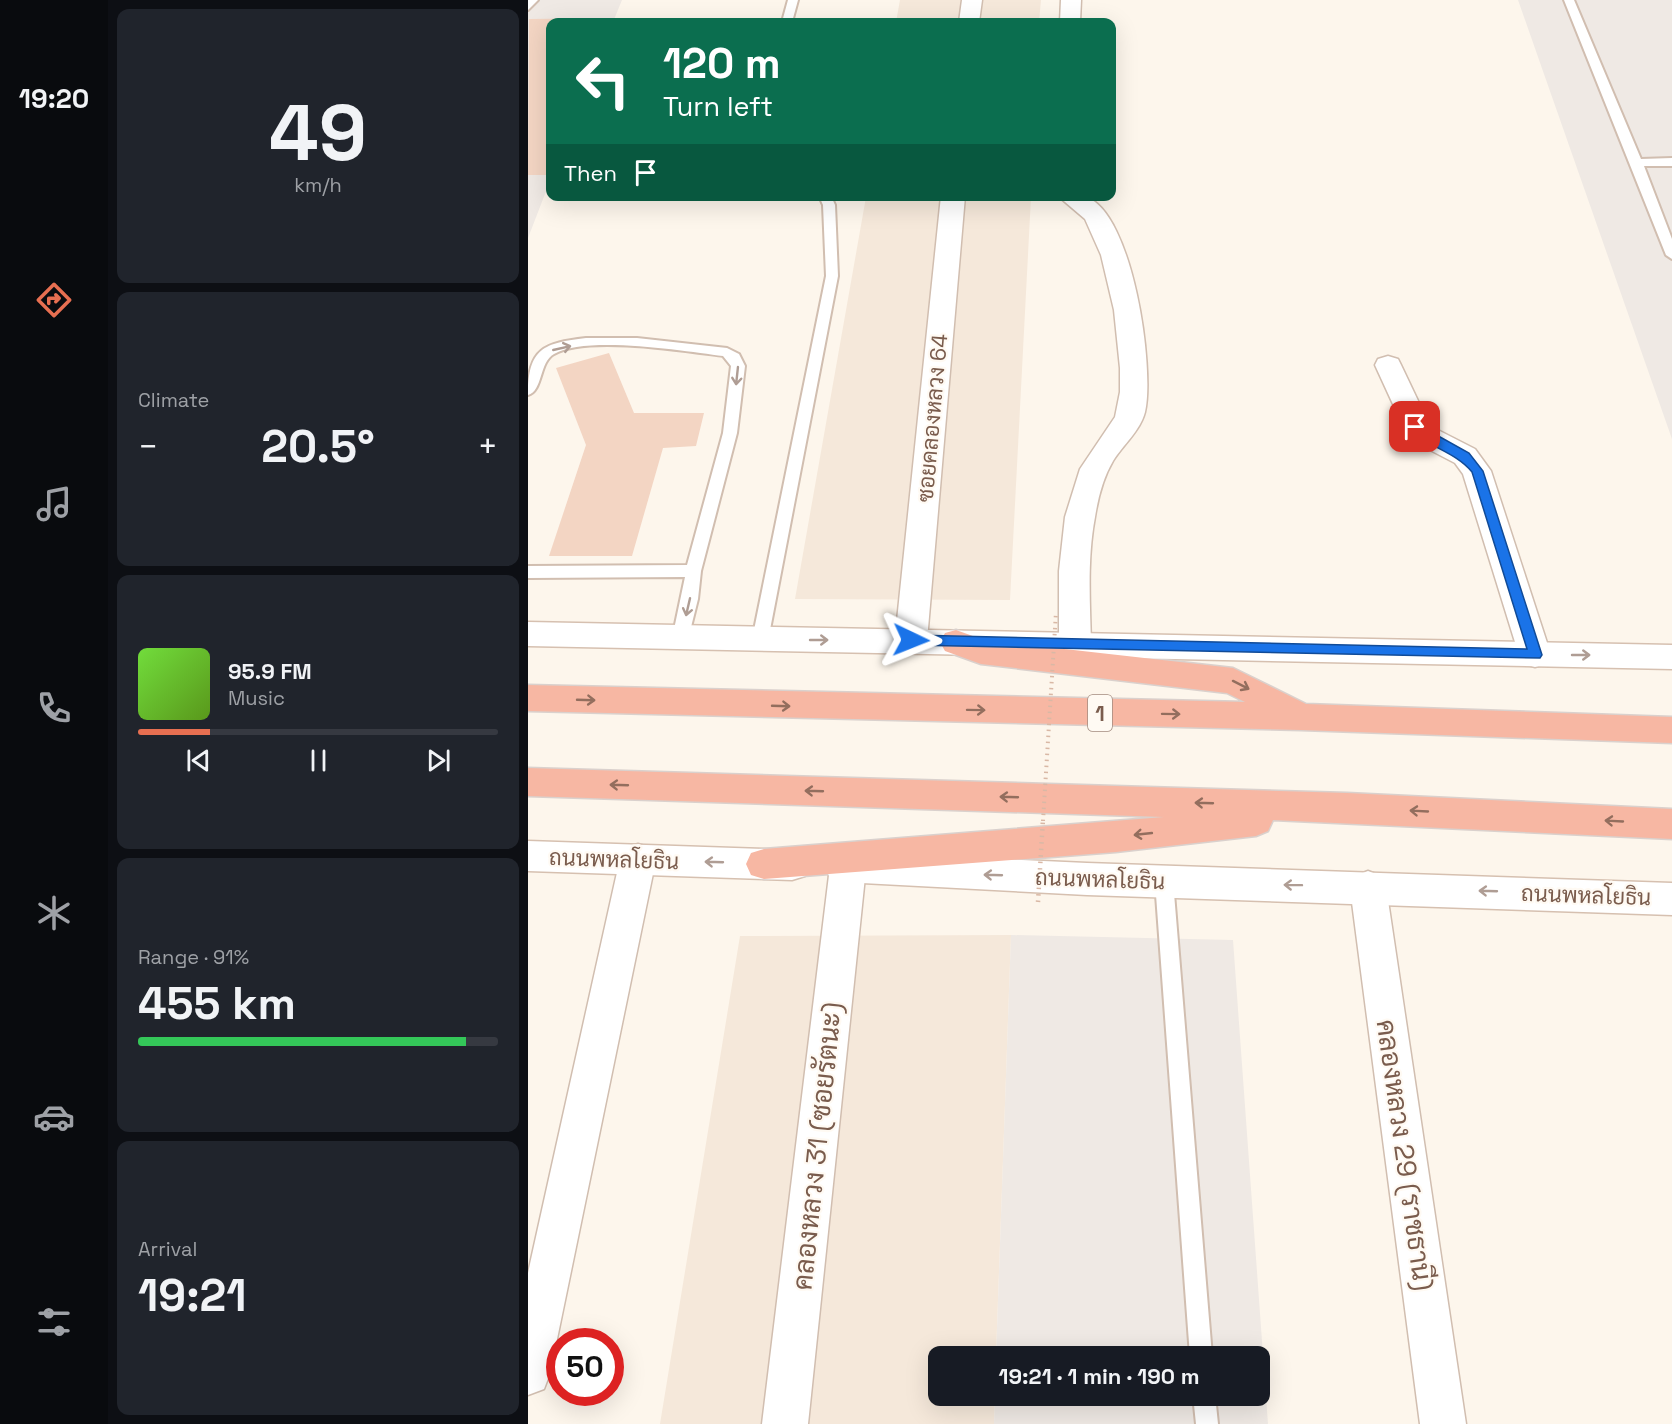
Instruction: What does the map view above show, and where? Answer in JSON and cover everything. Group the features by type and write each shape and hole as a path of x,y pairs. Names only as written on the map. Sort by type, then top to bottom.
{"highway":[{"path":"956,642 981,652 1233,681 1301,717"},
{"name":"1","path":"528,698 1301,717 1672,730"},
{"path":"528,782 1347,808 1672,824"},
{"path":"764,864 1116,837 1347,808"}],"street":[{"path":"970,18 972,0"},
{"path":"1070,18 1071,0"},
{"name":"ซอยคลองหลวง 64","path":"911,640 953,201"},
{"path":"1075,644 1076,530 1085,496 1097,466 1123,429 1131,411 1134,368 1128,313 1110,242 1095,216 1077,201"},
{"path":"1388,364 1419,432 1465,456 1477,471 1535,655"},
{"path":"528,634 680,639 911,640 1672,657"},
{"name":"ถนนพหลโยธิน","path":"528,856 848,867 1164,882 1672,898"},
{"path":"528,1372 638,859"},
{"name":"คลองหลวง 31 (ซอยรัตนะ)","path":"785,1424 848,867"},
{"name":"คลองหลวง 29 (ราชธานี)","path":"1368,887 1443,1424"}],"lane":[{"path":"528,7 533,0"},
{"path":"788,18 793,0"},
{"path":"1569,0 1637,163 1672,255"},
{"path":"1637,163 1672,162"},
{"path":"760,640 832,276 827,201"},
{"path":"528,390 538,364 549,351 562,346 643,342 727,352 734,357 738,366 730,433 693,571 690,599 680,639"},
{"path":"528,573 693,571"},
{"path":"1164,882 1200,1346"},
{"path":"1205,1406 1207,1424"}],"path":[{"path":"1038,902 1056,612"}],"shaded area":[{"path":"528,0 622,0 615,18 546,18 546,191 528,238"},
{"path":"900,0 1041,0 1039,18 897,18"},
{"path":"1518,0 1672,0 1672,439"},
{"path":"865,201 1031,201 1010,600 795,599"},
{"path":"1011,935 996,1346 928,1346 928,1406 995,1406 994,1424 660,1424 740,936"},
{"path":"1011,935 1233,940 1262,1346 996,1346"},
{"path":"995,1406 1267,1406 1268,1424 994,1424"}],"building":[{"path":"529,19 546,19 546,175 528,175"},
{"path":"609,353 634,413 704,413 696,446 663,448 632,556 549,556 586,445 556,368"}],"route":[{"path":"911,640 987,644 1131,645 1535,655 1509,566 1477,471 1465,456 1419,432 1415,427"}]}
